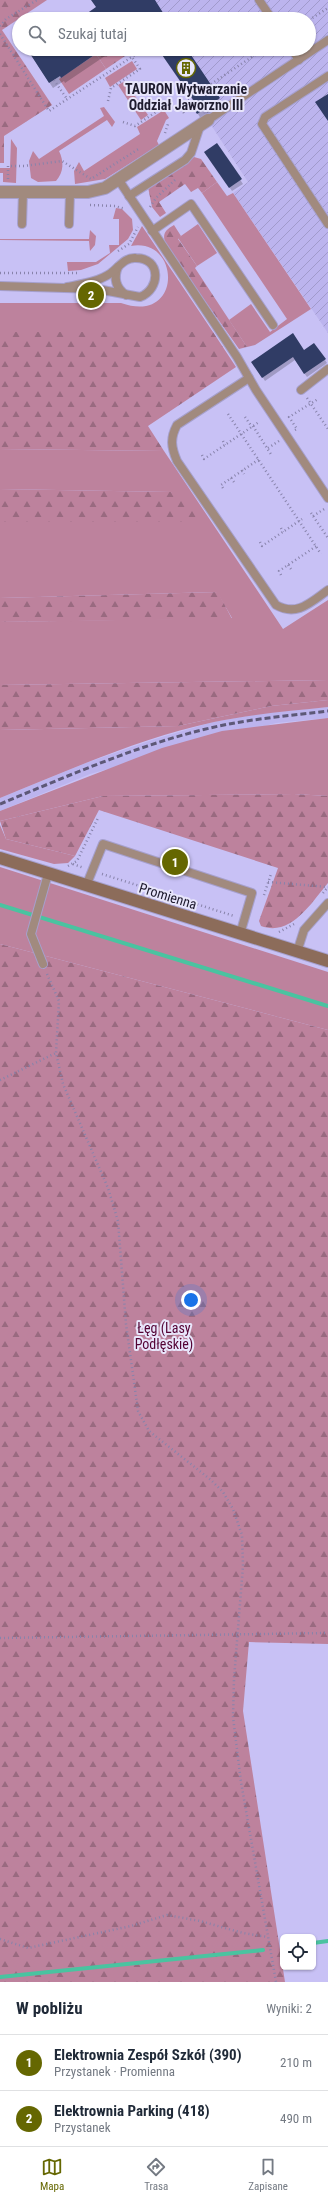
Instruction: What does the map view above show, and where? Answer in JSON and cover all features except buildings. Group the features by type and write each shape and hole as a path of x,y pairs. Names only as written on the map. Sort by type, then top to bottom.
{"street":[{"path":"0,192 70,193 95,191 105,188 204,123"},
{"name":"Promienna","path":"0,858 328,961"}],"lane":[{"path":"260,0 268,12"},
{"path":"316,48 328,40"},
{"path":"296,56 299,60"},
{"path":"129,196 185,160 191,153 204,123 305,56"},
{"path":"328,76 265,117 262,124 328,224"},
{"path":"118,180 233,351 249,378 328,498"},
{"path":"22,224 23,192"},
{"path":"68,224 70,193"},
{"path":"152,231 191,204 273,325"},
{"path":"0,286 97,289 126,296 140,297 146,295 154,285 155,272 152,266 142,258 129,259 97,281 67,287"},
{"path":"118,267 116,280 117,286 126,296"},
{"path":"301,390 328,369"},
{"path":"249,378 177,425 172,435 172,449 177,461 276,605 285,610 293,610 304,607 328,590"},
{"path":"86,886 103,844 252,893 240,934"},
{"path":"43,964 31,934 48,874"},
{"path":"297,952 304,930 328,903"}],"path":[{"path":"17,12 37,0"},
{"path":"316,16 328,8"},
{"path":"0,26 6,19 12,15"},
{"path":"0,34 12,53"},
{"path":"14,56 49,111 132,57 140,69 111,88 108,101"},
{"path":"210,84 253,56"},
{"path":"54,80 67,100"},
{"path":"184,112 179,105 191,98"},
{"path":"123,122 135,126 168,104"},
{"path":"160,136 166,132 168,124"},
{"path":"8,166 62,161 91,179 141,147"},
{"path":"147,211 156,198 178,176"},
{"path":"116,252 129,244 140,223"},
{"path":"0,273 80,273"},
{"path":"301,390 328,429"},
{"path":"228,414 300,520 321,554"},
{"path":"245,417 272,456"},
{"path":"202,454 204,459 260,422"},
{"path":"223,441 225,445"},
{"path":"223,488 221,485 259,459"},
{"path":"242,470 244,474"},
{"path":"231,478 234,482"},
{"path":"313,516 328,507"},
{"path":"311,513 328,537"},
{"path":"260,542 262,546 300,520"},
{"path":"281,528 283,532"},
{"path":"282,575 279,571 301,559 317,546"},
{"path":"288,565 291,569"},
{"path":"65,867 73,864 79,857 98,818"},
{"path":"73,864 244,920"},
{"path":"263,896 271,874"},
{"path":"268,882 328,887"},
{"path":"319,898 328,887"},
{"path":"274,933 289,928 300,918"},
{"path":"43,964 59,1001 56,1053 63,1084 108,1188 118,1221 126,1324 138,1411 149,1431 211,1480 222,1492 233,1509 242,1535 243,1566 234,1679 233,1717 241,1782 276,1982"},
{"path":"0,1080 56,1053"},
{"path":"0,1638 328,1633"},
{"path":"0,1939 28,1948 131,1926 168,1915 200,1921 243,1934 268,1937"}],"shaded area":[{"path":"155,0 328,0 328,333 233,193 248,182 202,111 220,98 192,56 316,56 316,12 163,12"},
{"path":"328,707 328,718 276,723 90,774 0,811 0,798 86,763 152,740 213,722 265,713"}],"green space":[{"path":"0,0 47,0 29,12 12,12 12,23 2,30 12,45 12,56 19,56 52,105 4,136 4,163 0,163"},
{"path":"93,56 97,56 106,69 69,94 59,79"},
{"path":"97,56 125,56 106,69"},
{"path":"132,61 137,69 110,87 105,78"},
{"path":"125,81 148,115 141,120 118,85"},
{"path":"104,107 115,122 112,127 107,120 59,151 62,159 62,170 56,181 38,182 31,178 29,161 33,151 39,159 104,116 100,108"},
{"path":"164,110 169,118 166,120 157,141 159,145 105,179 75,184 74,171 79,162 84,171 140,134 137,127"},
{"path":"11,139 17,148 16,183 3,182 3,173 0,173 0,168 10,168"},
{"path":"194,157 201,159 217,182 202,193 198,188 191,192 185,184 159,202 166,213 160,217 152,207 148,187"},
{"path":"217,182 227,196 233,193 311,309 255,345 247,347 229,320 251,304 270,332 287,319 202,193"},
{"path":"116,208 122,209 132,219 133,230 128,239 98,264 81,270 68,271 67,262 96,262 110,253 109,245 119,245 119,219 113,219"},
{"path":"198,224 217,253 197,266 178,238"},
{"path":"174,225 181,236 178,239 197,266 195,268 247,347 239,349 167,247 164,240 164,234"},
{"path":"142,226 213,332 0,332 0,303 121,303 141,306 156,302 165,292 168,279 166,266 159,254 147,247 131,246"},
{"path":"90,230 96,236 95,245 90,251 89,241 0,240 89,239"},
{"path":"0,332 213,332 236,367 148,426 164,451 0,449"},
{"path":"0,449 164,451 283,629 328,600 328,680 0,685 0,622 232,618 217,592 0,598 0,522 201,522 171,492 0,489"},
{"path":"0,489 171,492 188,498 202,522 0,522"},
{"path":"218,592 232,619 0,622 0,598"},
{"path":"328,680 328,700 271,706 178,726 0,730 0,685"},
{"path":"328,700 328,707 228,719 159,737 105,756 0,798 0,730 178,726 271,706"},
{"path":"328,718 328,796 294,794 103,796 0,821 0,811 162,748 222,731"},
{"path":"294,794 328,796 328,883 307,908 291,923 282,927 272,928 261,926 259,921 278,868 99,810 75,856 6,839 0,821 103,796"},
{"path":"0,825 6,839 75,856 68,863 54,864 0,849"},
{"path":"0,867 328,972 328,1030 0,944"},
{"name":"Łęg (Lasy Podłęskie)","path":"0,944 328,1030 328,1644 249,1642 243,1711 280,1950 280,1970 283,1970 285,1982 0,1982"}],"waterway":[{"path":"0,905 328,1006"},
{"path":"316,1943 328,1941"},
{"path":"0,1977 263,1950"}],"railway":[{"path":"0,804 84,769 171,739 229,724 328,711"}],"place":[{"name":"TAURON Wytwarzanie Oddział Jaworzno III","path":"186,68"},
{"name":"Elektrownia Parking (418)","path":"91,295"},
{"name":"Elektrownia Zespół Szkół (390)","path":"175,862"}]}
